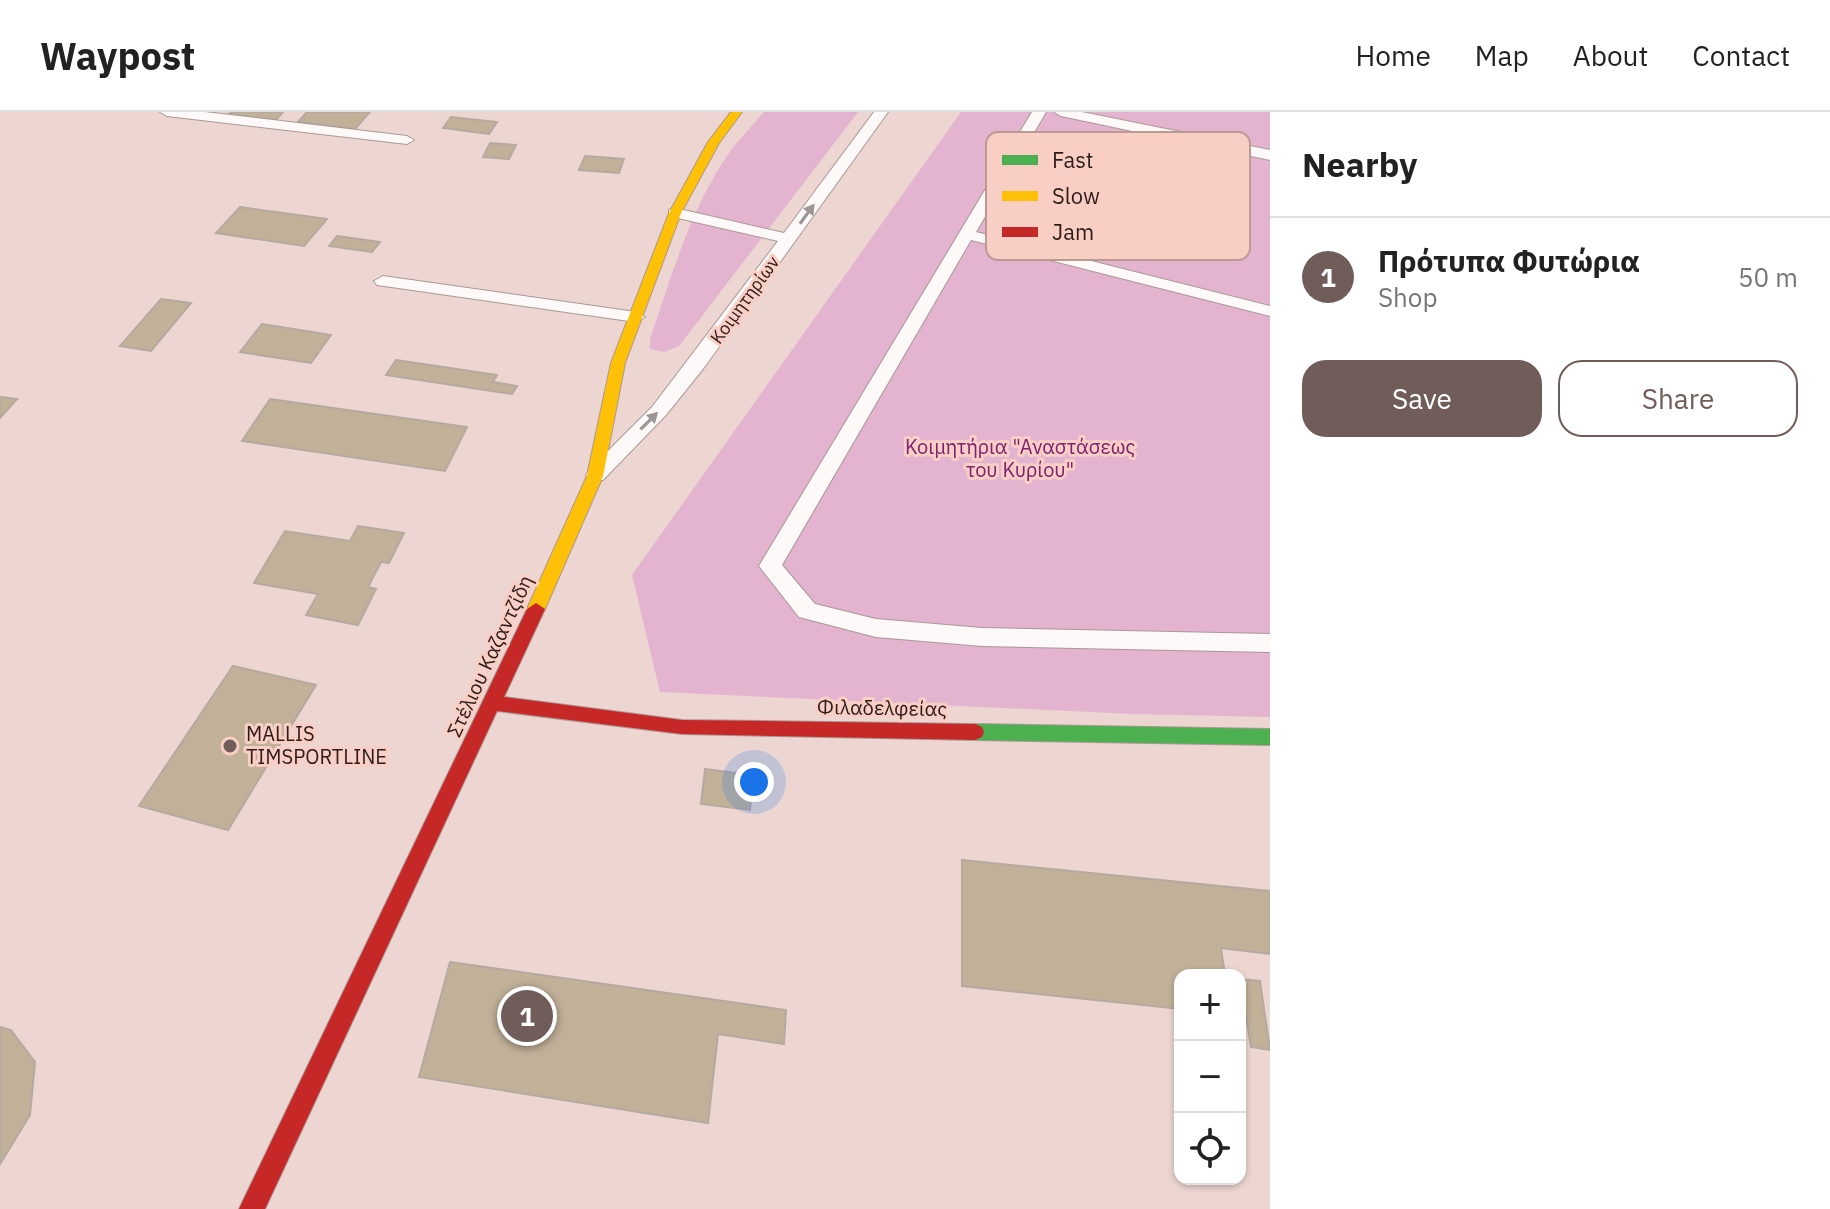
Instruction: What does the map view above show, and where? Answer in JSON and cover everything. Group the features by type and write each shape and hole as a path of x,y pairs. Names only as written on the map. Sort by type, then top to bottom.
{"main road":[{"name":"Στέλιου Καζαντζίδη","path":"252,1209 494,703 595,476 618,363 675,213 714,142 737,112"},
{"name":"Φιλαδελφείας","path":"494,703 682,727 1270,737"}],"lane":[{"path":"167,112 407,140"},
{"name":"Κοιμητηρίων","path":"595,476 659,411 881,112"},
{"path":"1027,132 1039,112"},
{"path":"1061,112 1158,132"},
{"path":"1250,151 1270,155"},
{"path":"986,201 770,566 807,611 876,628 982,637 1270,643"},
{"path":"675,213 789,239"},
{"path":"966,234 986,239"},
{"path":"1069,260 1270,311"},
{"path":"383,281 636,317"}],"green space":[{"path":"764,112 858,112 679,346 664,352 650,349 650,339 675,266 705,194 731,150"},
{"name":"Κοιμητήρια \"Αναστάσεως του Κυρίου\"","path":"961,112 1270,112 1270,717 1133,714 660,692 632,575"}],"building":[{"path":"283,112 276,120 229,114"},
{"path":"307,112 370,112 355,129 298,122"},
{"path":"451,117 497,122 489,134 443,128"},
{"path":"490,143 516,145 509,159 483,157"},
{"path":"585,156 624,159 619,173 579,170"},
{"path":"240,207 327,219 304,246 216,233"},
{"path":"337,236 380,242 372,252 329,246"},
{"path":"161,299 191,303 151,351 120,346"},
{"path":"262,324 331,335 311,363 240,352"},
{"path":"396,360 497,375 493,382 517,386 512,394 386,375"},
{"path":"0,397 17,399 0,418"},
{"path":"270,399 467,427 445,471 242,441"},
{"path":"358,526 404,533 389,563 381,562 368,587 376,589 358,625 306,615 318,594 254,583 285,531 350,541"},
{"name":"MALLIS TIMSPORTLINE","path":"233,666 316,685 228,830 139,806"},
{"path":"705,769 753,775 750,810 701,804"},
{"path":"962,860 1270,891 1270,954 1221,948 1224,969 1174,969 1174,1008 962,986"},
{"path":"450,962 786,1010 784,1044 718,1034 708,1123 419,1077"},
{"path":"1246,980 1260,981 1270,1050 1251,1047 1246,1016"},
{"path":"0,1027 11,1030 35,1062 30,1115 0,1164"}],"traffic: fast":[{"path":"975,732 1270,737"}],"traffic: slow":[{"path":"536,609 595,476 618,363 675,213 714,142 737,112"}],"traffic: jam":[{"path":"252,1209 536,609"},
{"path":"494,703 682,727 975,732"}],"place":[{"name":"MALLIS TIMSPORTLINE","path":"230,746"},
{"name":"Πρότυπα Φυτώρια","path":"527,1016"}]}
